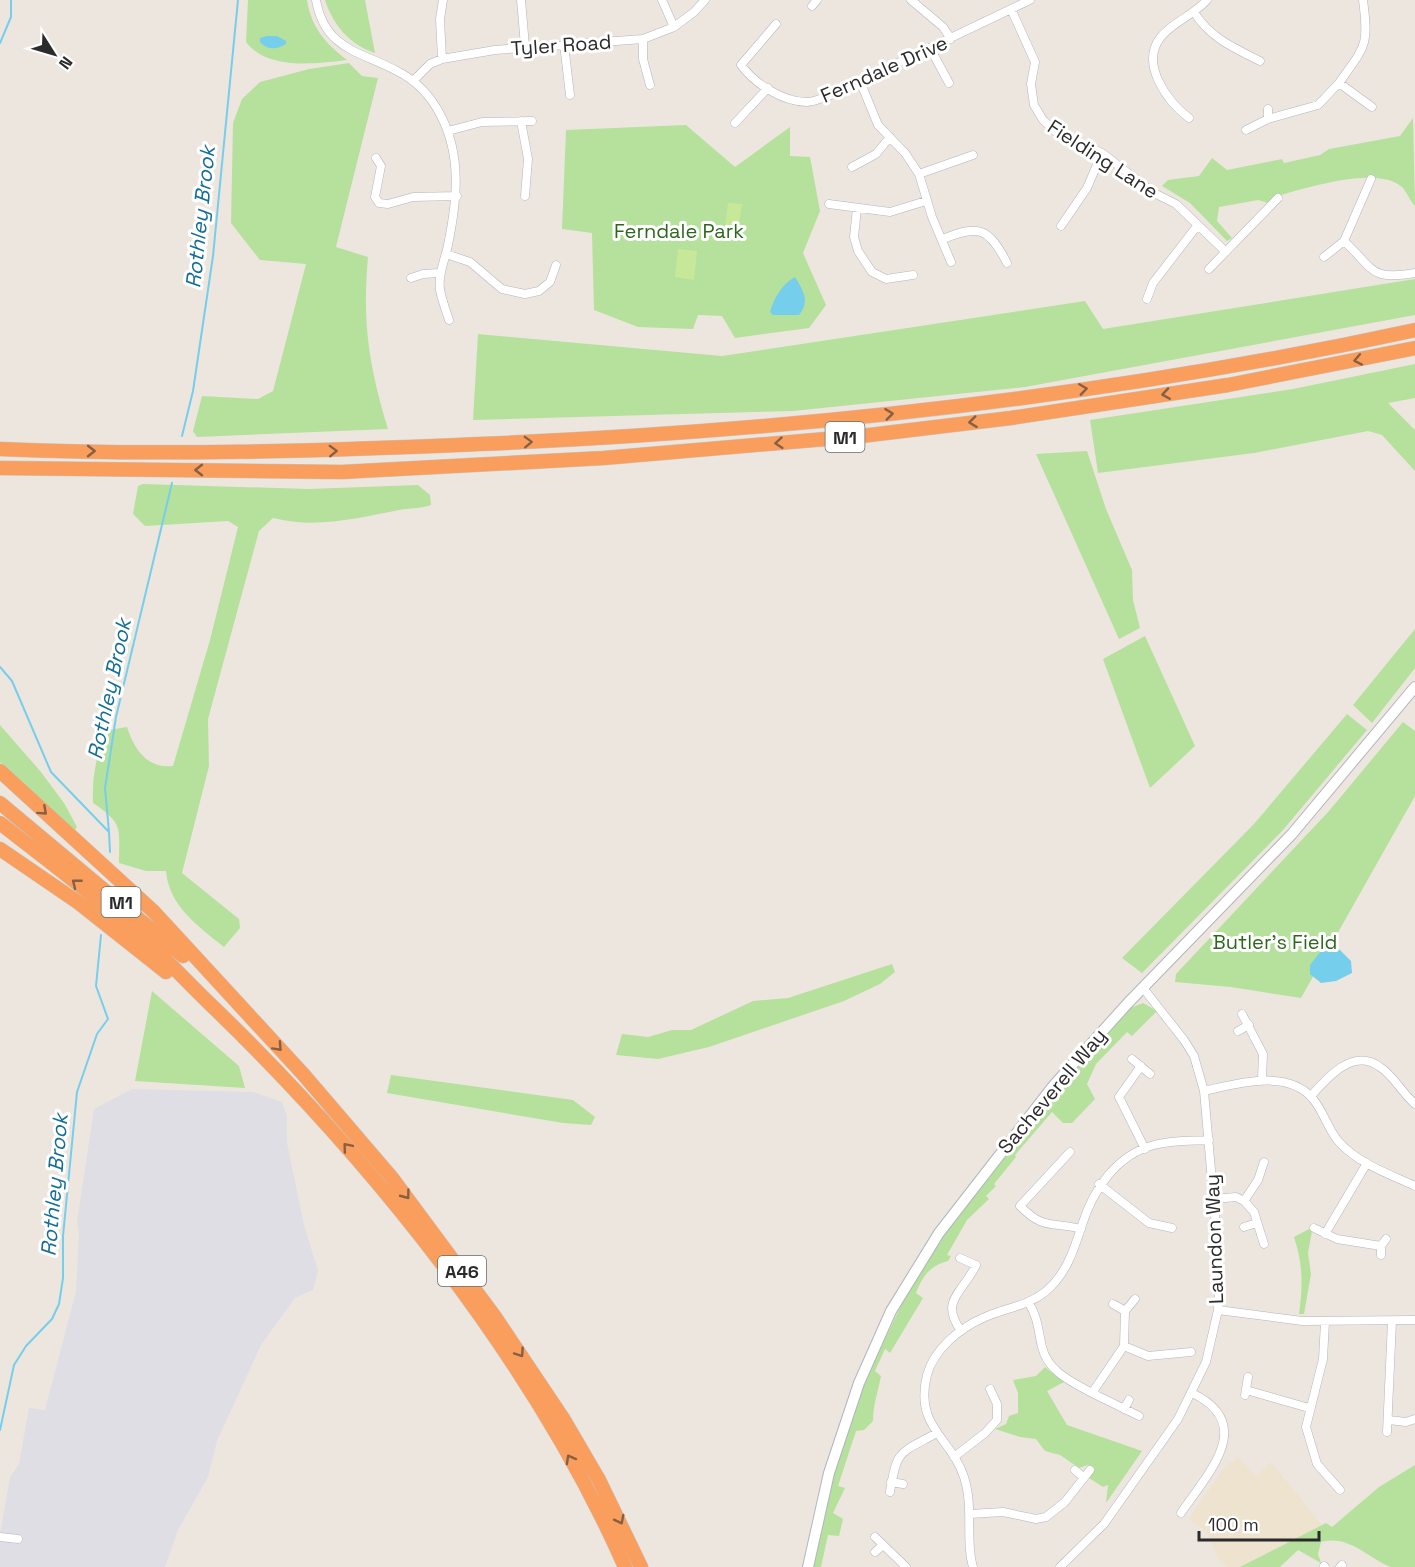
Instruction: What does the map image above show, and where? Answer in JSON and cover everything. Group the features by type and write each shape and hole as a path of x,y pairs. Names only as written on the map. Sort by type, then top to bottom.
{"highway":[{"name":"M1","path":"0,449 269,452 603,439 856,418 1147,379 1328,349 1415,330"},
{"name":"M1","path":"0,468 342,472 592,458 861,436 1011,418 1228,385 1415,348"},
{"path":"0,771 154,912 238,1005"},
{"name":"M1","path":"0,803 132,911 238,1005"},
{"name":"M1","path":"0,823 129,925 228,1021"},
{"path":"0,849 79,903 228,1021"},
{"name":"A46","path":"238,1005 303,1074 392,1178 495,1317 564,1420 599,1480 641,1567"},
{"name":"A46","path":"228,1021 340,1139 458,1288 551,1425 594,1501 625,1567"}],"street":[{"path":"316,0 322,19 336,41 357,55 396,70 413,81 432,100 448,131 455,163 457,196 446,255 440,273 440,290 449,321"},
{"path":"521,0 525,46"},
{"path":"662,0 674,27"},
{"name":"Tyler Road","path":"413,81 430,64 442,59 525,46 642,39 674,27 694,12 705,0"},
{"path":"911,0 943,27 951,39"},
{"name":"Ferndale Drive","path":"776,24 741,65 748,74 782,97 808,102 860,81 1030,0"},
{"path":"1189,118 1176,108 1165,93 1154,67 1155,49 1160,37 1207,0"},
{"path":"1246,130 1268,119 1318,105 1340,82 1363,50 1367,30 1363,0"},
{"path":"432,1 443,1 440,19 442,59"},
{"name":"Fielding Lane","path":"1011,9 1035,62 1031,84 1034,105 1043,120 1057,134 1102,153 1154,193 1176,204 1226,252"},
{"path":"1194,12 1203,28 1223,42 1260,61"},
{"path":"642,39 650,85"},
{"path":"564,44 570,95"},
{"path":"930,48 949,83"},
{"path":"860,81 878,125 919,174 951,262"},
{"path":"1340,82 1372,107"},
{"path":"735,123 768,88"},
{"path":"1268,109 1268,119"},
{"path":"521,121 528,159 525,196"},
{"path":"448,131 482,122 532,121"},
{"path":"852,167 876,154 890,137"},
{"path":"1061,226 1087,188 1102,153"},
{"path":"919,174 973,155"},
{"path":"376,158 381,166 375,196 379,203 388,204 413,197 457,196"},
{"path":"1324,256 1344,241 1356,218 1371,179"},
{"path":"1209,269 1278,198"},
{"path":"829,204 890,212 927,201"},
{"path":"857,208 854,237 858,251 872,272 886,279 913,275"},
{"path":"1147,299 1153,282 1197,226"},
{"path":"943,239 968,229 974,229 994,241 1007,263"},
{"path":"1344,241 1373,272 1389,277 1415,273"},
{"path":"446,255 470,262 502,289 525,294 539,291 550,282 556,265"},
{"path":"411,278 423,274 440,273"},
{"name":"Sacheverell Way","path":"808,1567 817,1520 843,1426 876,1340 906,1283 939,1233 1019,1128 1082,1053 1292,834 1415,687"},
{"name":"Laundon Way","path":"1060,1567 1104,1524 1178,1419 1206,1362 1218,1310 1220,1272 1204,1091 1194,1056 1143,988"},
{"path":"1242,1014 1263,1054 1262,1079"},
{"path":"1238,1032 1249,1025"},
{"path":"1132,1059 1150,1074"},
{"path":"1311,1096 1343,1065 1365,1062 1382,1067 1415,1104"},
{"path":"1142,1066 1119,1096 1145,1149"},
{"path":"1204,1091 1262,1079 1282,1082 1311,1096 1339,1142 1367,1163 1415,1186"},
{"path":"970,1566 970,1514 964,1478 954,1457 935,1434 925,1405 928,1372 939,1351 961,1331 984,1317 1029,1303 1046,1291 1068,1264 1089,1200 1100,1184 1126,1160 1154,1145 1209,1140"},
{"path":"1070,1152 1020,1206 1034,1220 1044,1224 1081,1229"},
{"path":"1244,1201 1258,1180 1264,1162"},
{"path":"1325,1234 1367,1163"},
{"path":"1100,1184 1147,1227 1172,1228"},
{"path":"1214,1199 1236,1197 1250,1205 1264,1244"},
{"path":"1244,1227 1257,1223"},
{"path":"1314,1228 1337,1239 1383,1247"},
{"path":"960,1258 976,1265 950,1306 951,1317 961,1331"},
{"path":"1092,1393 1124,1346 1125,1311 1135,1299"},
{"path":"1029,1303 1037,1318 1042,1350 1047,1361 1056,1371 1092,1393 1139,1416"},
{"path":"1113,1304 1125,1311"},
{"path":"1218,1310 1302,1321 1415,1320"},
{"path":"1325,1322 1323,1359 1306,1427 1312,1454 1340,1491"},
{"path":"1387,1432 1392,1322"},
{"path":"1180,1342 1181,1353"},
{"path":"1124,1346 1148,1356 1191,1352"},
{"path":"1248,1377 1246,1392 1309,1408"},
{"path":"954,1457 985,1433 997,1420 997,1404 990,1389"},
{"path":"1181,1513 1210,1470 1226,1437 1225,1427 1218,1413 1205,1400 1192,1394"},
{"path":"1124,1409 1129,1400"},
{"path":"1389,1420 1406,1422 1415,1419"},
{"path":"890,1492 894,1462 901,1453 935,1434"},
{"path":"1075,1470 1084,1478"},
{"path":"970,1514 1003,1512 1036,1519 1046,1517 1056,1512 1090,1470"},
{"path":"891,1482 903,1484"},
{"path":"1325,1490 1333,1483"},
{"path":"0,1537 18,1539"},
{"path":"875,1537 906,1567"},
{"path":"875,1552 882,1546"}],"shaded area":[{"path":"132,1089 253,1092 282,1102 287,1117 287,1143 304,1225 318,1271 313,1290 295,1298 261,1345 217,1441 208,1477 178,1530 165,1567 0,1567 0,1534 10,1477 19,1464 29,1408 45,1410 76,1291 79,1234 77,1222 94,1109"},
{"path":"1238,1457 1257,1476 1271,1462 1322,1525 1240,1567 1227,1567 1219,1561 1207,1532 1189,1519 1224,1468"}],"green space":[{"path":"248,0 307,0 316,27 332,48 347,60 293,63 266,57 255,51 246,42"},
{"path":"325,0 365,0 375,53 358,45 344,33 333,18"},
{"path":"349,63 362,76 378,78 336,247 368,257 366,303 369,344 376,385 388,429 197,437 193,431 202,396 258,399 273,391 306,264 260,260 231,223 233,123 242,99 260,82 309,69"},
{"path":"1413,118 1415,206 1402,187 1391,181 1376,178 1341,180 1277,196 1268,203 1258,200 1219,207 1217,221 1232,238 1227,241 1190,203 1162,186 1168,180 1199,176 1212,158 1227,170 1282,159 1284,163 1320,155 1329,149 1400,136"},
{"name":"Ferndale Park","path":"686,125 735,167 790,127 790,156 810,157 820,211 803,253 826,305 809,328 735,338 722,316 698,315 693,329 638,327 594,310 592,233 562,229 566,130"},
{"path":"728,203 742,204 737,237 724,236"},
{"path":"678,249 697,251 694,280 675,277"},
{"path":"1415,279 1415,315 1025,387 793,411 473,420 478,334 722,356 1085,301 1103,329"},
{"path":"1415,364 1415,398 1388,403 1415,430 1415,471 1382,435 1368,431 1254,453 1098,473 1090,420 1293,389"},
{"path":"1087,451 1106,509 1132,570 1133,600 1140,628 1119,639 1036,454"},
{"path":"143,484 309,489 418,485 430,495 431,505 423,507 321,522 305,523 273,518 259,531 208,719 209,766 182,873 239,919 240,928 224,947 195,923 179,905 168,883 166,871 146,871 119,863 118,828 110,816 93,803 96,765 109,730 127,727 133,743 143,756 156,764 173,766 210,640 238,527 228,521 145,526 133,514 138,486"},
{"path":"1415,629 1415,668 1372,723 1353,705"},
{"path":"1145,636 1195,746 1150,788 1103,659"},
{"path":"1347,714 1367,730 1283,830 1142,973 1122,958 1254,824"},
{"name":"Butler's Field","path":"1403,722 1415,731 1415,796 1301,998 1231,987 1175,982 1176,974 1329,811"},
{"path":"0,725 41,772 64,803 77,827 73,833 0,762"},
{"path":"892,964 895,972 880,984 844,1001 709,1047 658,1059 616,1055 622,1034 648,1037 672,1030 691,1030 753,1001 788,998"},
{"path":"152,991 239,1066 245,1088 135,1081"},
{"path":"1143,1003 1157,1011 1132,1036 1127,1032 1096,1064 1087,1084 1095,1099 1072,1123 1063,1123 1052,1112 1015,1155 1016,1157 994,1184 996,1186 986,1196 989,1199 967,1220 947,1255 951,1256 948,1261 932,1269 921,1281 916,1293 923,1298 890,1353 885,1349 875,1371 881,1376 873,1421 864,1430 856,1431 838,1486 845,1488 833,1513 843,1519 839,1536 828,1535 821,1567 813,1567 835,1469 866,1378 913,1281 954,1220 1032,1119 1130,1008"},
{"path":"391,1075 573,1100 595,1117 591,1125 563,1123 387,1093"},
{"path":"1309,1229 1312,1231 1308,1253 1311,1274 1304,1314 1299,1314 1301,1275 1294,1237"},
{"path":"1045,1367 1064,1382 1047,1391 1067,1425 1142,1451 1106,1503 1108,1485 1103,1487 1089,1478 1093,1469 1088,1465 1079,1468 1060,1455 1045,1451 1036,1439 1020,1437 995,1429 1006,1424 1009,1416 1018,1413 1018,1393 1013,1380 1036,1376"},
{"path":"1415,1465 1415,1567 1391,1567 1350,1544 1331,1540 1321,1542 1318,1554 1321,1563 1298,1550 1280,1567 1240,1567 1326,1523 1332,1527 1379,1487"}],"water":[{"path":"277,36 286,41 286,44 275,48 266,47 260,42 260,38"},
{"path":"795,277 804,296 802,310 799,315 773,315 770,312 776,297 782,287"},
{"path":"1332,947 1340,950 1351,961 1352,973 1336,981 1321,983 1310,974 1310,965 1321,951"}],"waterway":[{"name":"Rothley Brook","path":"0,43 11,17 11,0"},
{"name":"Rothley Brook","path":"182,436 193,391 213,256 238,0"},
{"name":"Rothley Brook","path":"109,832 105,788 116,717 172,483"},
{"name":"Rothley Brook","path":"0,667 12,681 51,772 109,832 110,852"},
{"name":"Rothley Brook","path":"0,1430 14,1365 26,1346 52,1319 59,1304 77,1092 97,1034 108,1019 96,986 101,935"}]}
